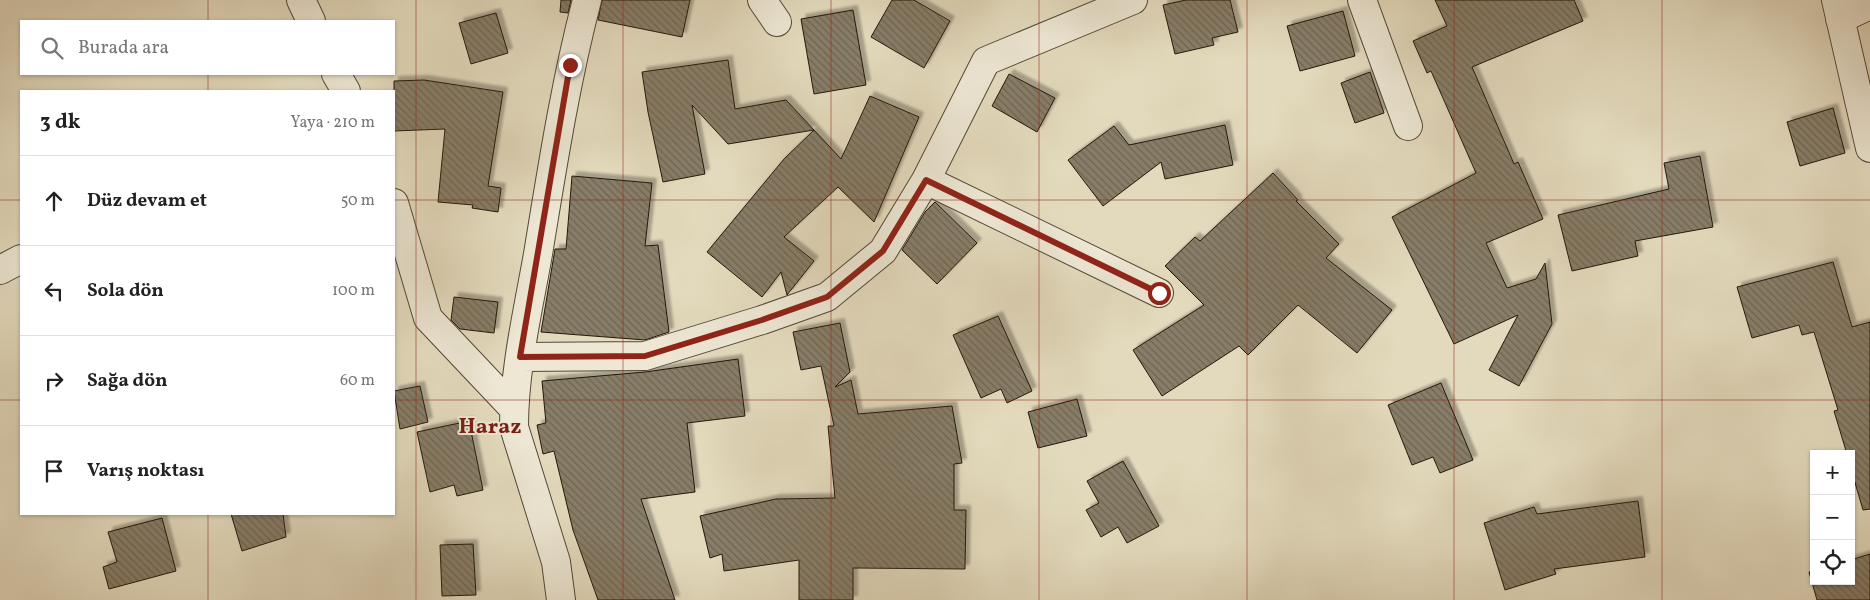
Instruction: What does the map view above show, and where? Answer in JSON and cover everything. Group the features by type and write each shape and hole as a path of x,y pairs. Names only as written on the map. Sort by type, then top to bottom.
{"street":[{"path":"301,0 311,20"},
{"path":"561,600 556,562 514,427 514,409 520,357 570,65 587,0"},
{"path":"520,357 645,356 762,320 827,297 883,251 926,180 986,61 1133,0"},
{"path":"1362,0 1408,126"},
{"path":"1870,5 1838,10 1870,148"},
{"path":"926,180 1159,293"},
{"path":"395,207 428,318 514,409"},
{"path":"0,270 20,260"}],"building":[{"path":"561,0 571,0 568,13 560,12"},
{"path":"602,0 690,0 682,37 598,20"},
{"path":"892,0 914,0 950,21 924,68 871,37"},
{"path":"1186,0 1230,0 1238,32 1212,38 1214,45 1175,54 1163,5"},
{"path":"1435,0 1574,0 1583,21 1472,67 1514,164 1518,162 1543,219 1486,243 1507,288 1536,279 1545,263 1552,324 1519,386 1489,370 1518,315 1454,344 1392,217 1476,173 1431,71 1427,73 1413,41 1447,26"},
{"path":"853,10 866,85 814,94 801,19"},
{"path":"1343,11 1355,56 1300,71 1287,26"},
{"path":"496,13 508,53 471,64 459,23"},
{"path":"728,60 735,109 786,100 814,130 728,144 692,105 705,174 663,182 648,112 642,72"},
{"path":"1370,72 1384,113 1355,123 1341,83"},
{"path":"1009,74 1055,98 1037,132 992,106"},
{"path":"424,80 503,92 488,186 501,188 498,212 472,208 473,205 438,202 445,129 395,131 394,81"},
{"path":"870,96 919,117 874,222 838,187 784,237 814,261 787,295 781,272 762,297 707,252 784,159 814,130 841,159"},
{"path":"1833,108 1845,153 1800,166 1787,122"},
{"path":"1225,125 1233,165 1165,179 1161,162 1103,206 1068,160 1114,126 1129,145"},
{"path":"1700,156 1713,227 1635,241 1638,256 1572,271 1558,215 1669,189 1664,163"},
{"path":"1273,173 1298,200 1296,201 1339,244 1326,258 1392,310 1357,353 1298,305 1248,355 1239,346 1162,396 1133,350 1204,305 1165,266 1195,237 1200,241"},
{"path":"572,176 652,183 645,246 658,245 669,332 645,340 541,332 555,249 566,249"},
{"path":"935,202 977,243 937,284 902,250 925,212"},
{"path":"1833,262 1852,327 1870,322 1870,509 1863,510 1855,483 1855,450 1846,450 1834,411 1838,410 1814,332 1802,335 1799,325 1752,338 1737,287"},
{"path":"454,297 498,302 494,333 460,329 451,320"},
{"path":"998,316 1032,391 1007,403 1001,389 981,398 953,335"},
{"path":"840,323 850,372 835,387 851,380 858,414 952,406 962,463 954,464 954,510 966,510 965,569 853,568 853,600 799,600 799,560 724,571 722,554 710,558 700,516 776,499 835,498 828,426 834,426 821,366 801,370 793,332"},
{"path":"738,359 745,416 687,423 695,492 641,499 675,600 598,600 573,530 554,451 543,454 537,425 546,423 542,381 645,372"},
{"path":"1441,383 1473,460 1440,473 1433,457 1412,465 1388,405"},
{"path":"420,386 428,422 400,429 395,391"},
{"path":"1077,399 1087,436 1038,448 1028,412"},
{"path":"469,421 483,490 457,496 454,485 430,492 417,432"},
{"path":"1123,461 1159,526 1127,543 1118,527 1101,537 1086,510 1099,503 1087,481"},
{"path":"1638,501 1645,557 1554,569 1556,574 1505,590 1484,523 1534,507 1537,514"},
{"path":"231,515 283,515 286,537 242,551"},
{"path":"162,518 176,571 109,589 103,567 117,562 108,532"},
{"path":"473,544 476,595 442,596 440,545"},
{"path":"1870,554 1870,600 1817,600 1813,585 1855,585 1855,559"}],"district":[{"name":"Haraz","path":"490,427"}],"route":[{"path":"570,65 520,357 645,356 762,320 827,297 883,251 926,180 1159,293"}]}
